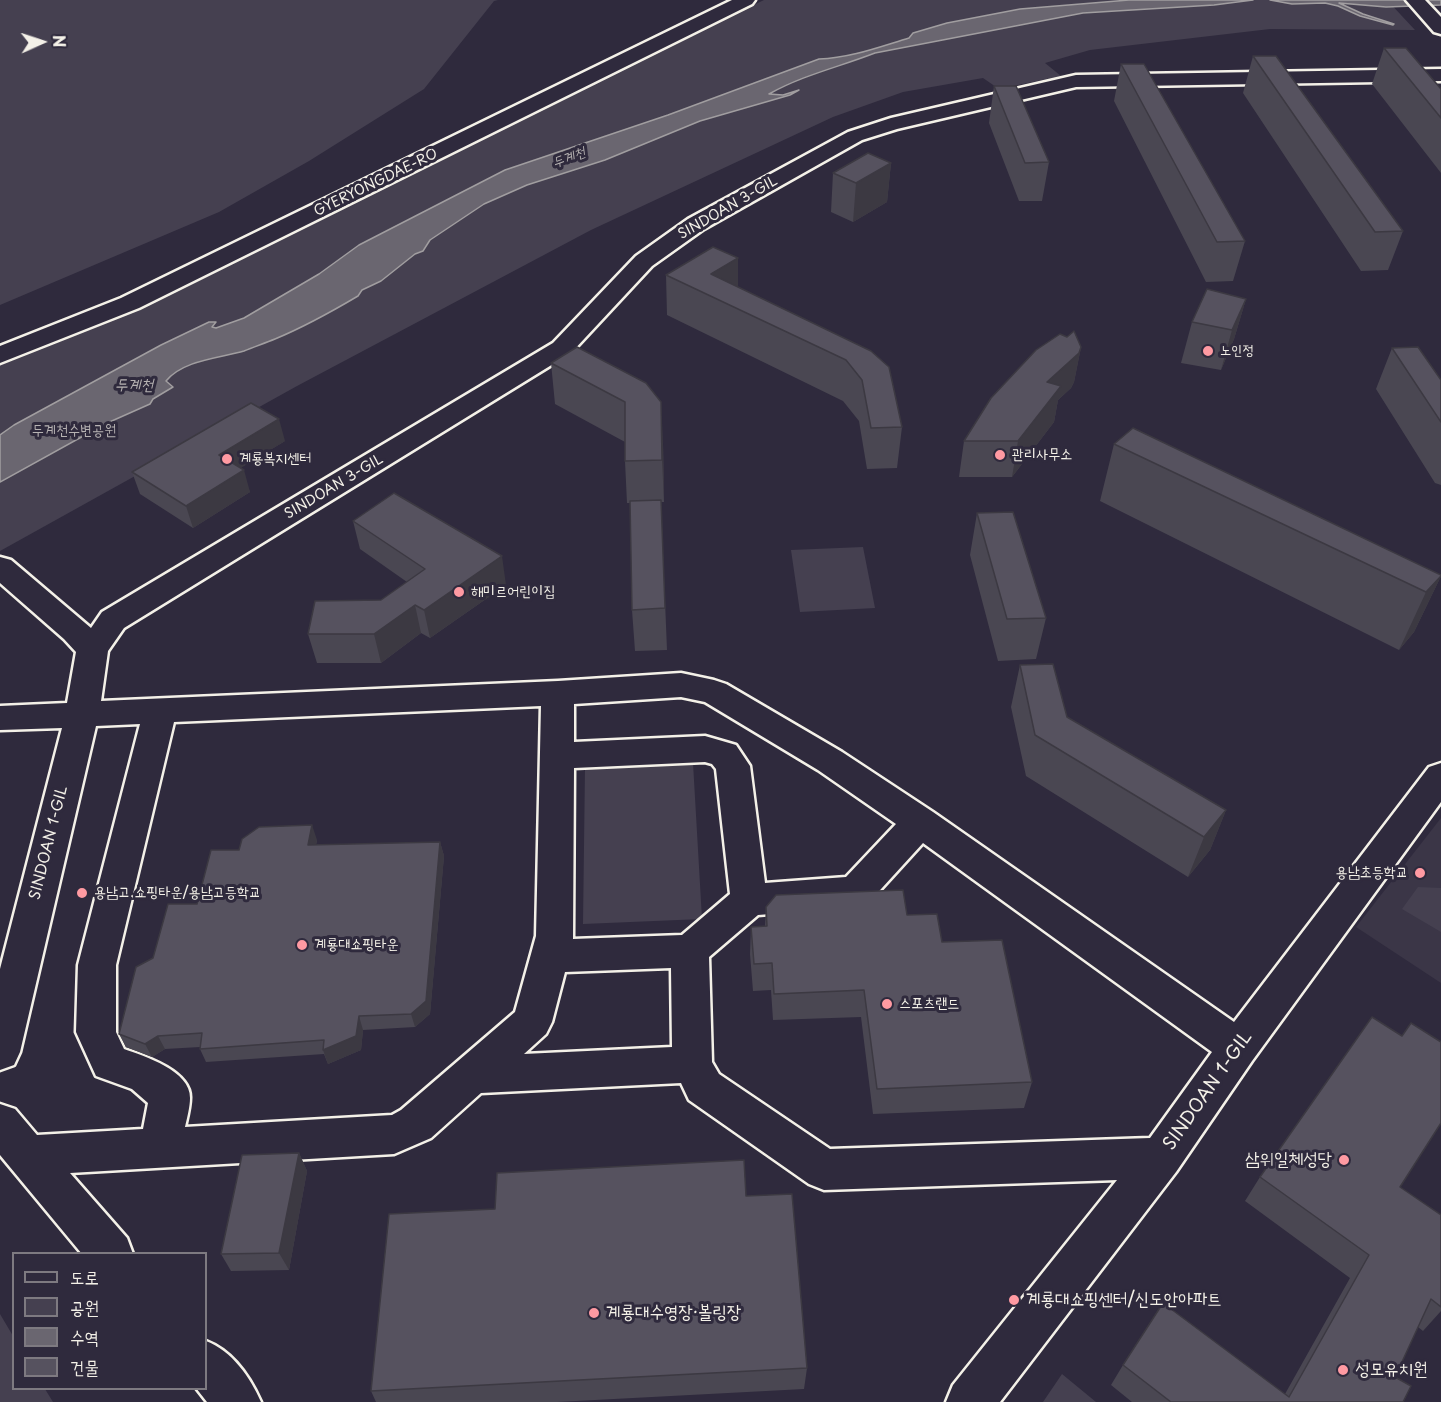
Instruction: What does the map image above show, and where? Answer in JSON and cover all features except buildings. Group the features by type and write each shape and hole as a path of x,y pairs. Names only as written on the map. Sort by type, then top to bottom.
{"street":[{"name":"GYERYONGDAE-RO","path":"0,337 77,309 158,274 714,0"},
{"name":"GYERYONGDAE-RO","path":"0,354 130,303 746,0"},
{"path":"1415,0 1440,27"},
{"name":"SINDOAN 3-GIL","path":"82,715 92,650 113,620 561,348 644,261 696,224 855,136 891,124 1076,81 1441,75"},
{"path":"0,567 75,631 92,650"},
{"path":"0,718 558,693 681,685 714,692 830,761 920,822 1238,1048"},
{"path":"28,1156 394,1134 416,1124 532,1022 555,936 558,693"},
{"path":"160,712 97,965 96,1032 110,1064 146,1075 170,1096 160,1148"},
{"name":"SINDOAN 1-GIL","path":"0,1052 29,924 82,715"},
{"path":"557,756 705,749 724,754 733,766 749,900"},
{"name":"SINDOAN 1-GIL","path":"970,1402 1161,1158 1238,1048 1441,776"},
{"path":"551,956 690,951 749,900 842,893 858,889 920,822"},
{"path":"690,951 692,1064 704,1087 825,1170 1161,1158"},
{"path":"472,1075 692,1064"},
{"path":"0,1123 109,1252"},
{"path":"207,1366 237,1402"}],"shaded area":[{"name":"용남초등학교","path":"1441,818 1441,983 1356,927"}],"green space":[{"path":"0,0 498,0 494,1 424,89 309,161 219,212 0,305"},
{"name":"두계천수변공원","path":"764,0 1387,0 1415,30 1270,29 1090,50 1045,63 1061,76 999,89 983,78 903,92 833,117 591,230 297,386 0,551 0,365 151,298"},
{"path":"863,547 875,608 800,612 791,550"},
{"path":"693,763 702,919 583,924 585,768"},
{"path":"1418,887 1441,888 1441,932 1402,909"},
{"path":"0,1314 12,1334 12,1390 46,1390 53,1402 0,1402"},
{"path":"1062,1374 1096,1402 1043,1402"}],"water":[{"name":"두계천","path":"1129,0 1253,0 1214,5 1083,13 875,53 808,76 769,94 783,95 799,90 790,95 700,121 605,160 527,185 484,204 430,240 423,251 415,254 381,281 362,290 358,296 338,308 244,351 182,368 166,381 173,387 153,399 150,404 105,424 0,482 0,435 14,425 161,345 209,322 216,322 212,327 216,328 244,318 319,274 359,245 505,170 668,115 819,59 864,52 947,23 1020,9"},
{"path":"1270,0 1441,0 1441,5 1386,7 1339,3 1393,25 1325,3 1292,4"}],"place":[{"name":"노인정","path":"1208,351"},
{"name":"관리사무소","path":"1000,455"},
{"name":"계룡복지센터","path":"227,459"},
{"name":"해미르어린이집","path":"459,592"},
{"name":"용남초등학교","path":"1420,873"},
{"name":"용남고.쇼핑타운/용남고등학교","path":"82,893"},
{"name":"계룡대쇼핑타운","path":"302,945"},
{"name":"스포츠랜드","path":"887,1004"},
{"name":"삼위일체성당","path":"1344,1160"},
{"name":"계룡대쇼핑센터/신도안아파트","path":"1014,1300"},
{"name":"계룡대수영장·볼링장","path":"594,1313"},
{"name":"성모유치원","path":"1343,1370"}]}
